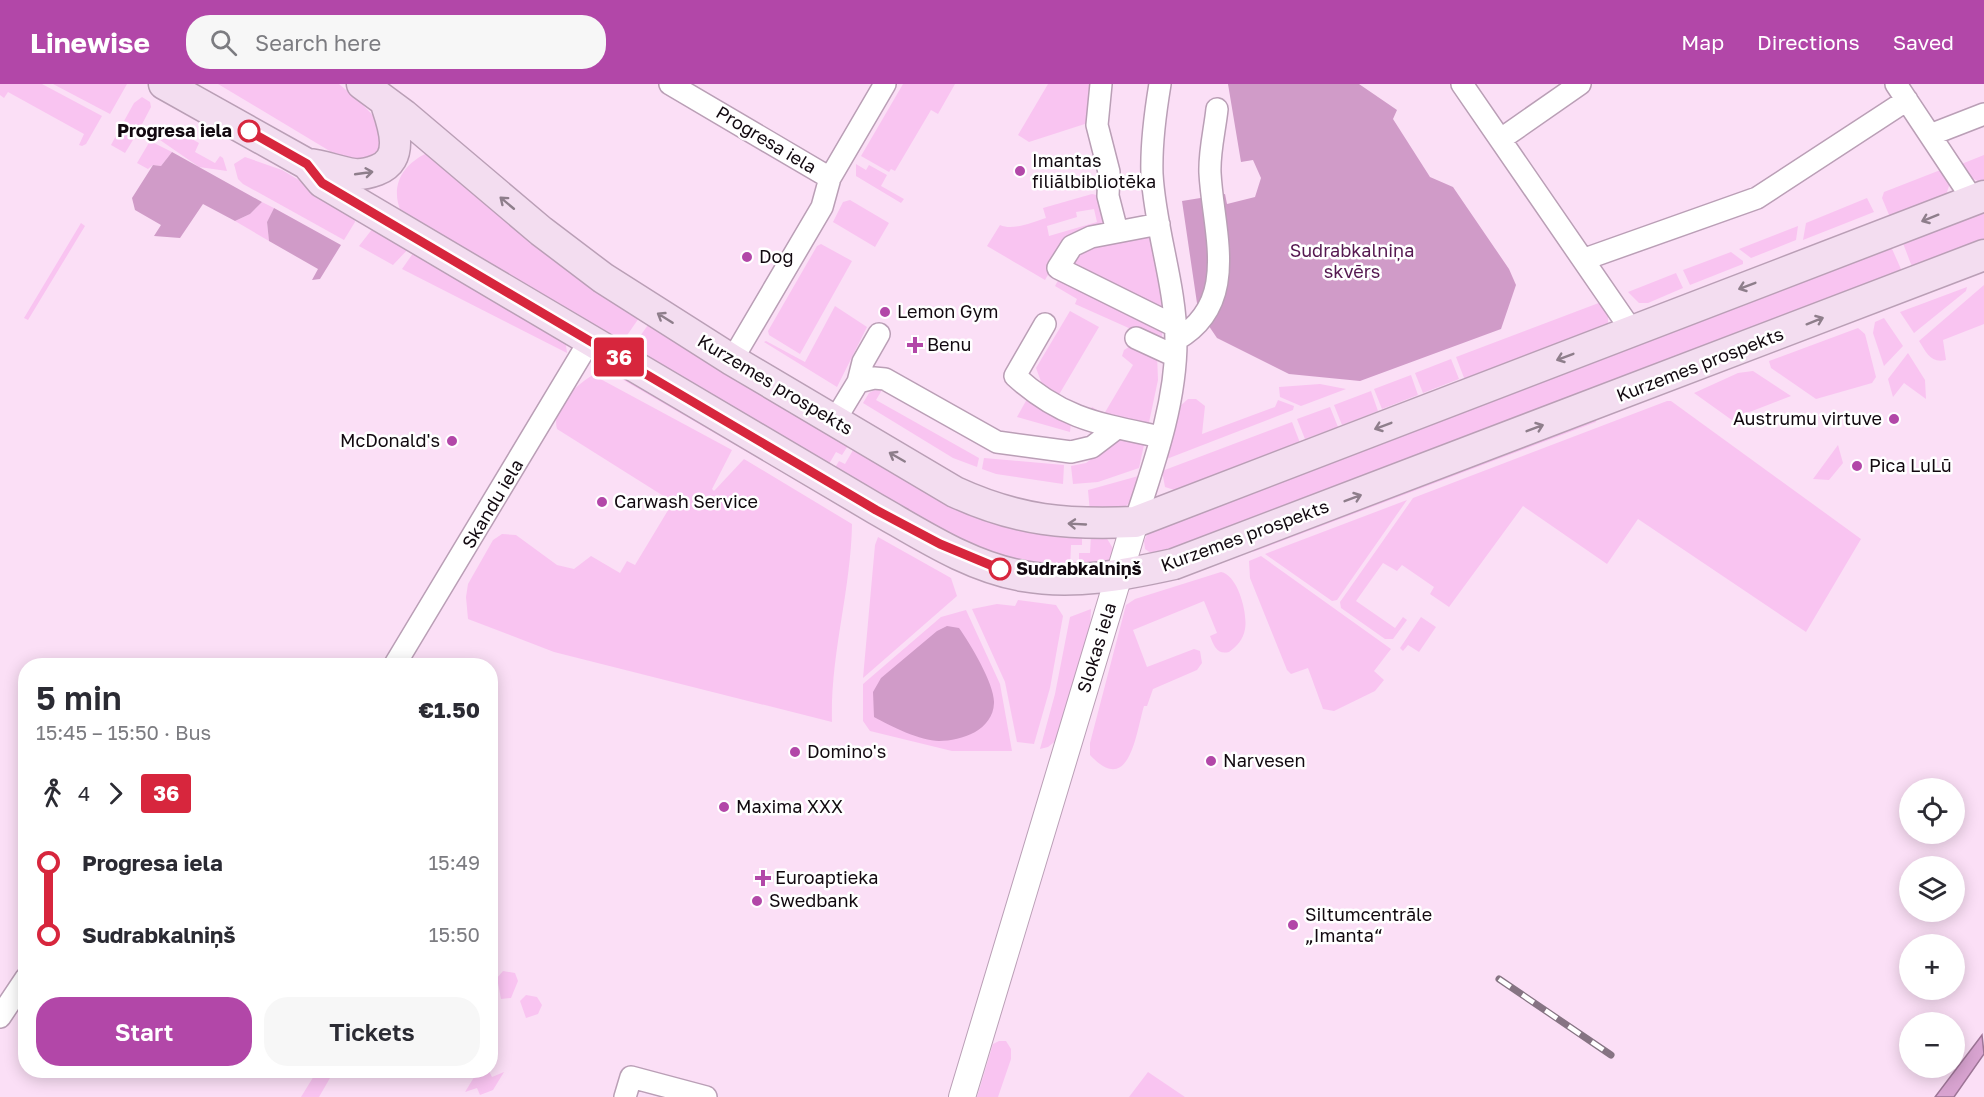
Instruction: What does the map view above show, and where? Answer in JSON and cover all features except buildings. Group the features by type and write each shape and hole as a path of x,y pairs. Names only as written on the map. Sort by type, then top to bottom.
{"main road":[{"name":"Kurzemes prospekts","path":"164,84 307,164 322,183 876,510 970,559 1023,576 1074,580 1119,576 1174,564 1984,255"},
{"name":"Kurzemes prospekts","path":"362,84 386,104 404,115 516,211 603,278 732,360 956,492 999,510 1055,523 1136,522 1978,198"},
{"path":"307,164 328,166 355,174 366,174 383,168 391,158 396,144 395,130 386,104"}],"street":[{"path":"732,360 822,207 830,178 885,84"},
{"path":"1101,84 1097,125 1109,171 1108,196 1117,231"},
{"name":"Slokas iela","path":"962,1097 1136,522 1173,390 1176,340 1152,174 1153,120 1160,84"},
{"path":"1462,84 1585,259 1632,331"},
{"path":"1501,139 1580,84"},
{"name":"Progresa iela","path":"681,87 830,178"},
{"path":"1585,259 1757,198 1901,92 1930,135 1978,198"},
{"path":"1136,338 1176,340 1194,329 1204,314 1219,274 1220,249 1210,171 1217,109"},
{"path":"1930,135 1984,114"},
{"path":"1159,224 1091,237 1072,246 1058,268 1176,340"},
{"path":"1045,324 1015,376 1041,399 1066,412 1117,428 1161,437"},
{"path":"835,420 858,382 863,363 879,334"},
{"name":"Skandu iela","path":"399,658 590,340"},
{"path":"858,382 874,378 885,379 997,442 1071,452 1092,447 1117,428"},
{"path":"0,1017 18,990"},
{"path":"625,1097 631,1077 706,1097"}],"shaded area":[{"path":"0,84 42,84 102,116 86,144 82,146 79,145 84,134 8,92 4,98 0,95"},
{"path":"53,84 127,84 110,114"},
{"path":"218,84 339,84 374,117 388,142 373,162 338,156"},
{"path":"903,84 955,84 938,114 931,110 895,171 891,169 889,172 861,156"},
{"path":"1048,84 1097,84 1091,122 1029,142 1018,135"},
{"path":"142,97 150,102 151,107 139,130 124,121 134,103"},
{"path":"121,126 136,135 125,153 111,145"},
{"path":"183,134 199,143 195,152 215,163 220,156 223,158 227,171 199,167 160,140"},
{"path":"150,141 172,152 161,166 153,165 148,169 137,163"},
{"path":"427,153 641,315 619,347 401,212 397,194 400,177 411,164"},
{"path":"1984,155 1984,184 1967,176 1959,165"},
{"path":"245,157 282,170 353,212 355,222 344,240 243,184 238,179 234,164"},
{"path":"856,164 866,170 869,165 887,175 881,186 904,199 901,203 856,176"},
{"path":"1943,169 1950,183 1945,198 1892,222 1882,198 1884,192"},
{"path":"1092,194 1101,196 1109,226 1056,261 1045,280 987,246 1000,225 1011,227 1046,218 1043,208","holes":["1094,209 1097,222 1049,236 1047,226 1077,217 1076,212"]},
{"path":"1867,198 1874,212 1803,240 1806,223"},
{"path":"850,200 889,223 875,247 833,222 843,202"},
{"path":"262,202 274,208 267,222 269,241 235,221 250,214"},
{"path":"1984,206 1984,245 1914,272 1901,238"},
{"path":"81,223 85,226 28,320 24,318"},
{"path":"1798,226 1796,240 1751,258 1739,249"},
{"path":"373,228 411,246 393,265 359,246"},
{"path":"1152,233 1166,313 1071,265 1074,251"},
{"path":"1889,242 1904,276 1441,454 1154,555 1145,549 1144,541 1148,533"},
{"path":"821,244 852,261 800,354 769,335 768,331 817,246"},
{"path":"416,249 565,338 567,353 402,269"},
{"path":"1731,252 1743,261 1743,264 1690,285 1683,270"},
{"path":"1676,273 1683,288 1648,303 1639,303 1628,292"},
{"path":"1061,275 1163,331 1160,342 1075,304 1077,299 1055,286"},
{"path":"1984,285 1984,324 1943,340 1946,360 1933,359 1919,341"},
{"path":"1967,287 1966,291 1914,333 1900,312"},
{"path":"1604,301 1608,309 1608,325 1466,383 1456,357"},
{"path":"835,306 867,327 837,387 764,342 805,362"},
{"path":"1070,311 1099,327 1057,398 1046,395 1036,368"},
{"path":"1884,318 1903,346 1884,366 1873,333 1875,322"},
{"path":"650,322 851,441 842,455 836,452 826,469 629,352"},
{"path":"1858,328 1865,334 1876,377 1872,383 1816,399 1771,368 1769,361"},
{"path":"1132,345 1157,354 1158,380 1148,427 1096,416 1089,410 1092,407 1104,414 1133,365 1122,356 1124,350"},
{"path":"1908,353 1925,380 1926,399 1904,383 1893,397 1888,379"},
{"path":"1451,359 1459,379 1423,393 1415,373"},
{"path":"609,365 814,487 811,489 601,367"},
{"path":"1753,371 1791,396 1747,413 1743,428 1694,393 1738,373"},
{"path":"593,375 732,450 712,489 714,491 744,459 852,524 851,549 834,672 832,722 554,652 468,619 466,597 468,584 493,540 502,534 516,535 557,565 574,569 591,556 620,573 627,561 635,565 673,502 557,429 556,421 561,405 579,385"},
{"path":"1411,375 1418,395 1382,409 1374,389"},
{"path":"1320,384 1346,389 1301,406 1280,397 1279,387"},
{"path":"878,388 882,390 876,400 979,458 977,467 953,458 863,403 869,393"},
{"path":"1371,391 1378,411 1342,425 1334,405"},
{"path":"1027,399 1071,422 1070,432 1017,417"},
{"path":"1188,399 1196,399 1205,406 1202,434 1275,407 1278,400 1294,406 1293,410 1164,460 1179,407"},
{"path":"1671,401 1861,539 1806,632 1638,519 1607,564 1523,506 1449,607 1430,594 1434,587 1402,565 1397,571 1383,563 1356,601 1395,628 1403,617 1407,620 1393,639 1385,639 1341,608 1340,602 1413,498"},
{"path":"1330,407 1338,427 1305,439 1297,419"},
{"path":"1596,420 1596,422 1253,552 1260,544 1534,438"},
{"path":"1292,422 1302,448 1184,493 1165,487 1162,471"},
{"path":"1119,438 1145,440 1139,468 1098,482 1073,484 1071,466 1086,463"},
{"path":"856,445 1082,535 1082,545 1071,545 1070,569 1038,566 976,548 917,520 832,473 839,461 845,464"},
{"path":"1838,445 1843,463 1829,480 1813,479"},
{"path":"984,458 1064,465 1063,484 996,474 982,469"},
{"path":"1142,475 1130,502 1125,506 1120,509 1090,513 1088,490"},
{"path":"1407,500 1337,600 1332,601 1265,554"},
{"path":"1091,535 1106,537 1114,550 1110,563 1079,569 1079,553 1090,553"},
{"path":"878,537 951,578 957,596 863,678 875,545"},
{"path":"1261,556 1391,649 1374,671 1384,680 1375,691 1334,711 1323,709 1308,668 1291,674 1287,670 1250,578 1249,561"},
{"path":"1221,572 1227,575 1237,587 1243,605 1246,622 1241,640 1229,652 1225,653 1217,649 1210,636 1217,633 1204,601 1133,630 1147,667 1194,649 1200,651 1202,663 1197,670 1153,689 1147,706 1144,706 1129,756 1123,765 1114,769 1103,766 1090,755 1090,743 1126,605 1135,599"},
{"path":"1018,600 1056,605 1063,616 1050,688 1034,744 1017,742 1005,682 972,609 997,604 1015,606"},
{"path":"1091,609 1090,629 1058,739 1048,747 1040,749 1055,694 1070,617"},
{"path":"966,610 1000,684 1012,751 952,751 870,731 863,721 863,684 941,617"},
{"path":"1421,617 1436,627 1419,652 1408,645 1403,651 1400,648"},
{"path":"503,971 515,973 518,981 511,998 501,999 498,977"},
{"path":"526,995 537,997 542,1005 538,1014 526,1018 520,1001"},
{"path":"1982,1035 1984,1054 1954,1097 1935,1097 1949,1078 1965,1078 1965,1057"},
{"path":"1006,1041 1011,1049 1011,1059 998,1097 977,1097 993,1044"},
{"path":"504,1072 493,1090 480,1095 477,1088 465,1092 474,1078 498,1078 498,1074"},
{"path":"1148,1072 1185,1097 1129,1097"},
{"path":"313,1078 330,1078 319,1097 301,1097"}],"green space":[{"name":"Sudrabkalniņa skvērs","path":"1228,84 1359,84 1397,110 1393,119 1430,177 1453,187 1509,269 1516,285 1501,329 1360,381 1289,374 1217,338 1198,310 1182,201 1225,194 1227,204 1255,197 1261,178 1253,160 1241,162"},
{"path":"172,152 262,202 250,214 235,221 203,204 180,238 154,236 161,225 135,210 132,198 153,165 161,166"},
{"path":"274,208 341,245 320,279 312,280 318,269 269,241 267,222"},
{"path":"947,626 959,628 986,675 994,703 988,720 982,727 966,736 939,741 915,736 874,717 873,692 881,678 937,631"}],"railway":[{"path":"1499,979 1611,1055"}],"bus line":[{"name":"36","path":"249,131 307,164 322,183 876,510 970,559 1000,569"}],"place":[{"name":"Progresa iela","path":"249,131"},
{"name":"Imantas filiālbibliotēka","path":"1020,171"},
{"name":"Dog","path":"747,257"},
{"name":"Lemon Gym","path":"885,312"},
{"name":"Benu","path":"915,345"},
{"name":"Austrumu virtuve","path":"1894,419"},
{"name":"McDonald's","path":"452,441"},
{"name":"Pica LuLū","path":"1857,466"},
{"name":"Carwash Service","path":"602,502"},
{"name":"Sudrabkalniņš","path":"1000,569"},
{"name":"Domino's","path":"795,752"},
{"name":"Narvesen","path":"1211,761"},
{"name":"Maxima XXX","path":"724,807"},
{"name":"Euroaptieka","path":"763,878"},
{"name":"Swedbank","path":"757,901"},
{"name":"Siltumcentrāle „Imanta“","path":"1293,925"}]}
